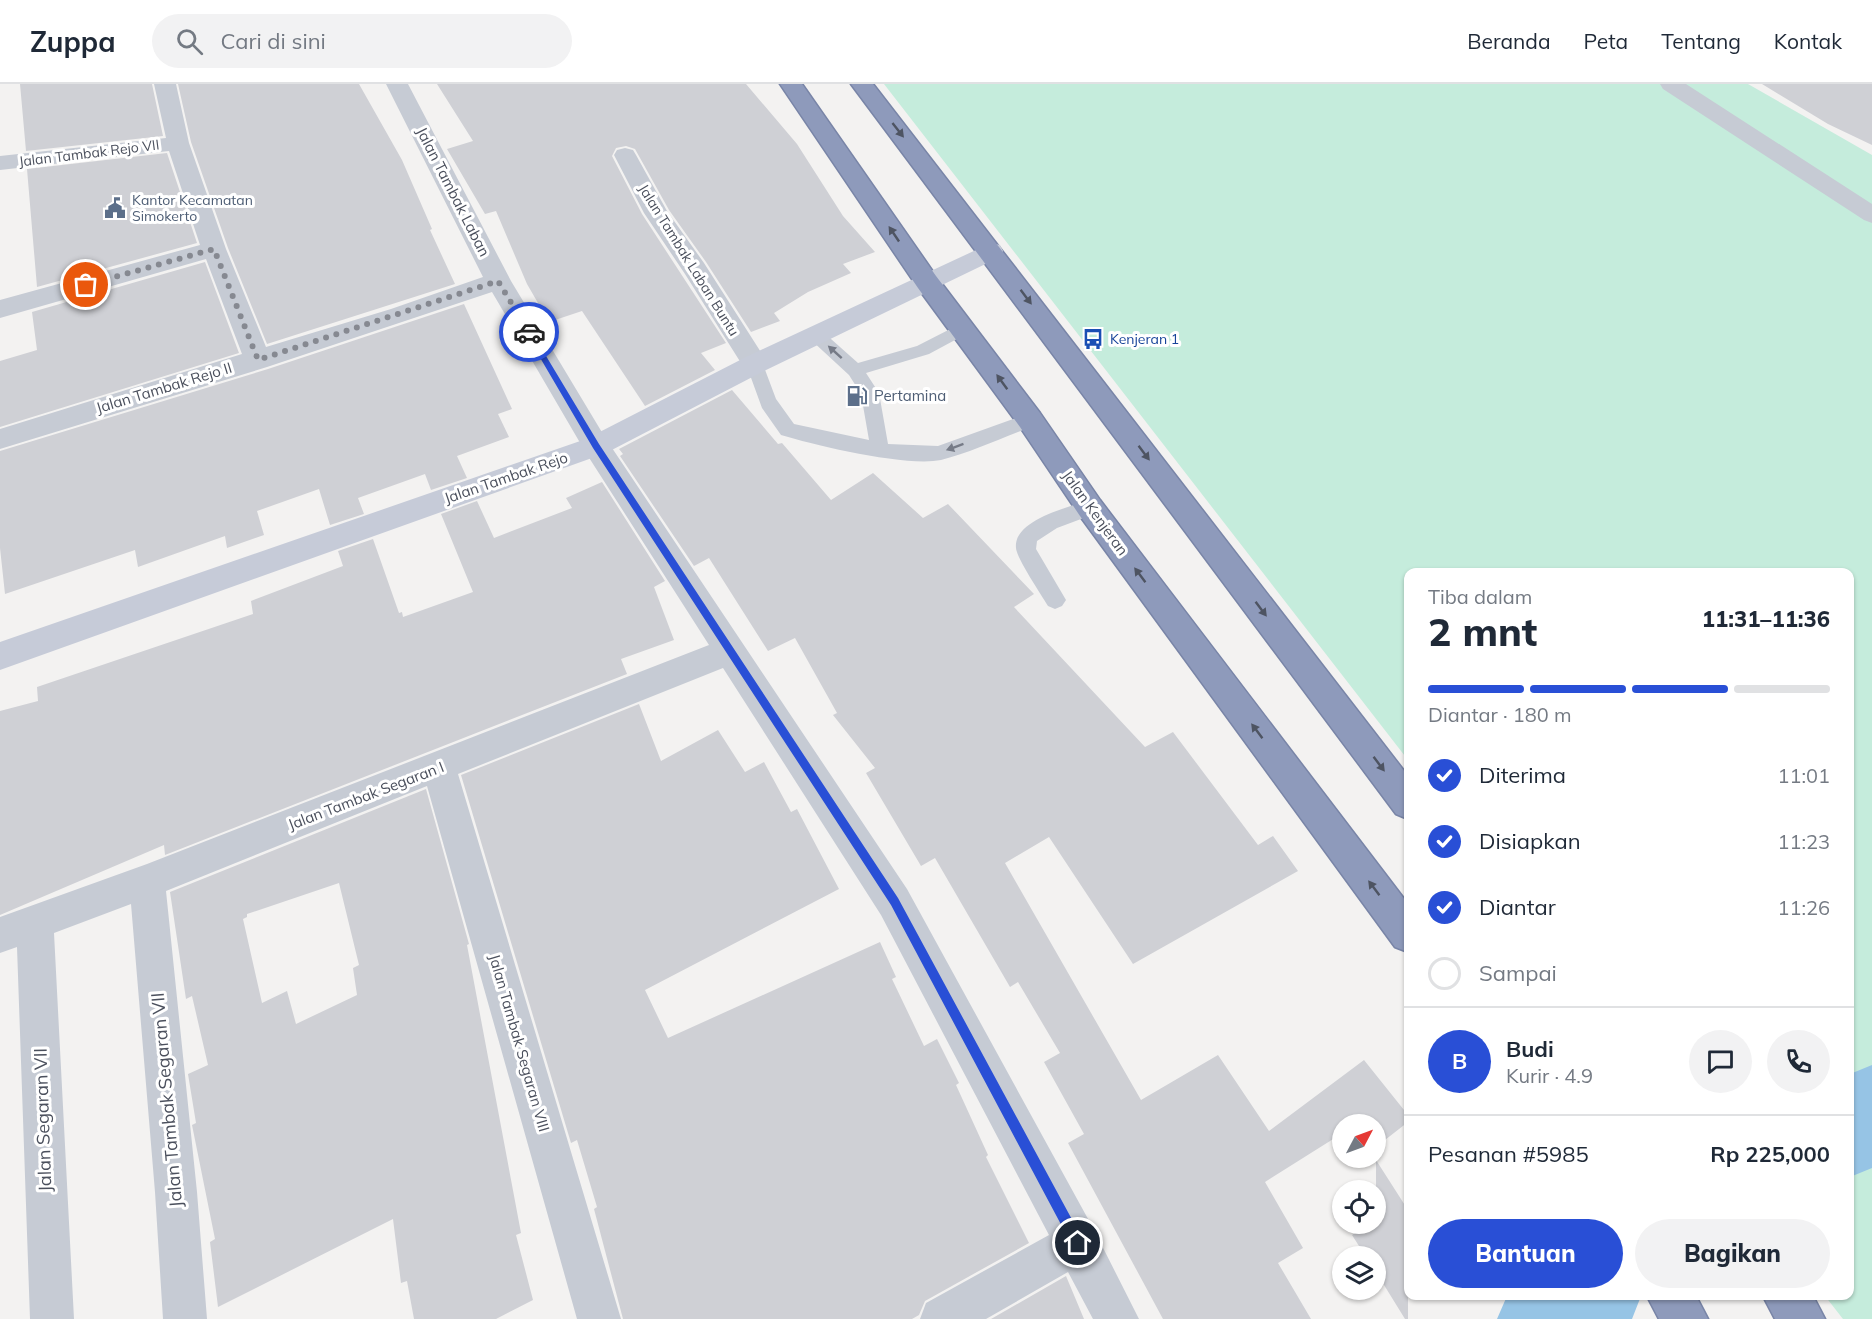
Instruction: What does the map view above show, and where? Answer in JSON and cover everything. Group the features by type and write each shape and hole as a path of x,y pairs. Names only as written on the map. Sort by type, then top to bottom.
{"highway":[{"name":"Jalan Kenjeran","path":"791,84 927,282 1030,420 1090,507 1404,929"},
{"path":"862,84 1404,798"},
{"path":"1672,1300 1686,1319"},
{"path":"1788,1300 1803,1319"}],"street":[{"path":"165,84 177,143 214,249 258,360"},
{"name":"Jalan Tambak Laban","path":"397,84 498,281 596,446 894,902 1117,1319"},
{"path":"1671,84 1872,215"},
{"name":"Jalan Tambak Rejo VII","path":"0,164 177,143"},
{"name":"Jalan Tambak Laban Buntu","path":"625,155 656,213 695,269 755,364"},
{"path":"0,309 214,249"},
{"name":"Jalan Tambak Rejo","path":"0,656 596,446 755,364 991,251"},
{"name":"Jalan Tambak Rejo II","path":"0,439 258,360 498,281"},
{"name":"Jalan Tambak Segaran I","path":"18,928 147,881 439,768 730,651"},
{"name":"Jalan Tambak Segaran VIII","path":"439,768 599,1319"},
{"name":"Jalan Tambak Segaran VII","path":"147,881 176,1192 185,1319"},
{"name":"Jalan Segaran VII","path":"18,928 52,1319"},
{"path":"942,1319 1078,1243"}],"lane":[{"path":"855,370 923,350 962,328"},
{"path":"816,335 855,370 870,393 880,450"},
{"path":"755,364 759,380 777,420 788,430 880,450 920,454 939,453 1030,420"},
{"path":"1055,600 1026,550 1028,537 1050,522 1090,507"}],"green space":[{"path":"884,84 1748,84 1872,155 1872,1319 1843,1319 1828,1300 1854,1300 1854,568 1404,568 1404,755"}],"building":[{"path":"20,84 152,84 163,136 26,151"},
{"path":"178,84 359,84 402,160 455,284 267,344 228,248 191,142"},
{"path":"437,84 746,84 797,144 843,216 875,252 843,264 851,273 808,292 774,313 780,321 751,332 669,210 635,149 626,146 616,148 612,156 642,214 726,343 701,353 715,370 645,406 582,311 549,322 527,284 496,211 485,214 447,149 473,141"},
{"path":"1762,84 1872,84 1872,145 1828,124"},
{"path":"167,153 197,243 37,287 27,169"},
{"path":"205,262 239,353 0,427 0,361 37,350 32,312"},
{"path":"464,304 512,409 498,414 509,437 457,456 467,478 431,490 425,474 358,498 364,514 330,525 319,489 257,511 264,535 227,548 225,536 138,567 135,550 5,594 0,548 0,451 268,369"},
{"path":"732,390 778,444 782,443 831,500 873,473 923,518 948,504 1034,594 1014,607 1145,747 1173,732 1258,845 1273,836 1298,871 1133,964 1049,837 1005,863 1141,1100 1218,1055 1269,1131 1364,1060 1404,1110 1404,1125 1386,1139 1386,1114 1332,1114 1332,1140 1265,1182 1303,1248 1278,1263 1311,1319 1163,1319 1068,1143 1084,1134 1044,1062 1060,1053 1018,982 1010,987 935,858 921,866 866,773 875,768 833,715 837,713 795,638 768,651 709,558 694,566 620,456 623,454 619,449"},
{"path":"602,482 665,581 654,587 674,640 621,659 627,674 165,855 164,845 0,915 0,711 38,701 37,687 253,614 251,601 343,566 338,551 373,539 399,613 402,612 403,617 473,592 441,514 477,501 494,538 572,508 566,498"},
{"path":"639,704 661,761 718,730 745,772 764,762 791,812 797,809 839,889 645,990 668,1038 880,942 896,977 892,979 924,1046 937,1039 959,1083 956,1085 988,1155 986,1157 1029,1243 925,1301 919,1315 912,1319 623,1319 594,1209 597,1207 577,1140 571,1143 461,775"},
{"path":"426,789 469,944 467,945 521,1233 516,1235 533,1300 496,1319 414,1319 407,1281 401,1283 393,1219 218,1307 210,1242 215,1239 192,1125 196,1123 188,1074 208,1065 192,996 186,999 170,892","holes":["339,883 359,965 353,968 357,995 296,1024 287,991 262,1003 243,919 247,917 247,914"]},
{"path":"1376,1168 1381,1168 1404,1204 1404,1300 1408,1300 1408,1319 1405,1319 1386,1288 1386,1246 1359,1246 1352,1235 1386,1234 1386,1180 1376,1180"},
{"path":"1066,1276 1084,1319 991,1319"}],"waterway":[{"path":"1854,1125 1872,1114"},
{"path":"1551,1319 1582,1300"}],"way so far":[{"path":"86,285 214,249 258,360 498,281 529,332"}],"place":[{"name":"Kantor Kecamatan Simokerto","path":"115,208"},
{"name":"Kenjeran 1","path":"1093,339"},
{"name":"Pertamina","path":"857,396"}],"route":[{"path":"529,332 596,446 894,902 1078,1243"}]}
